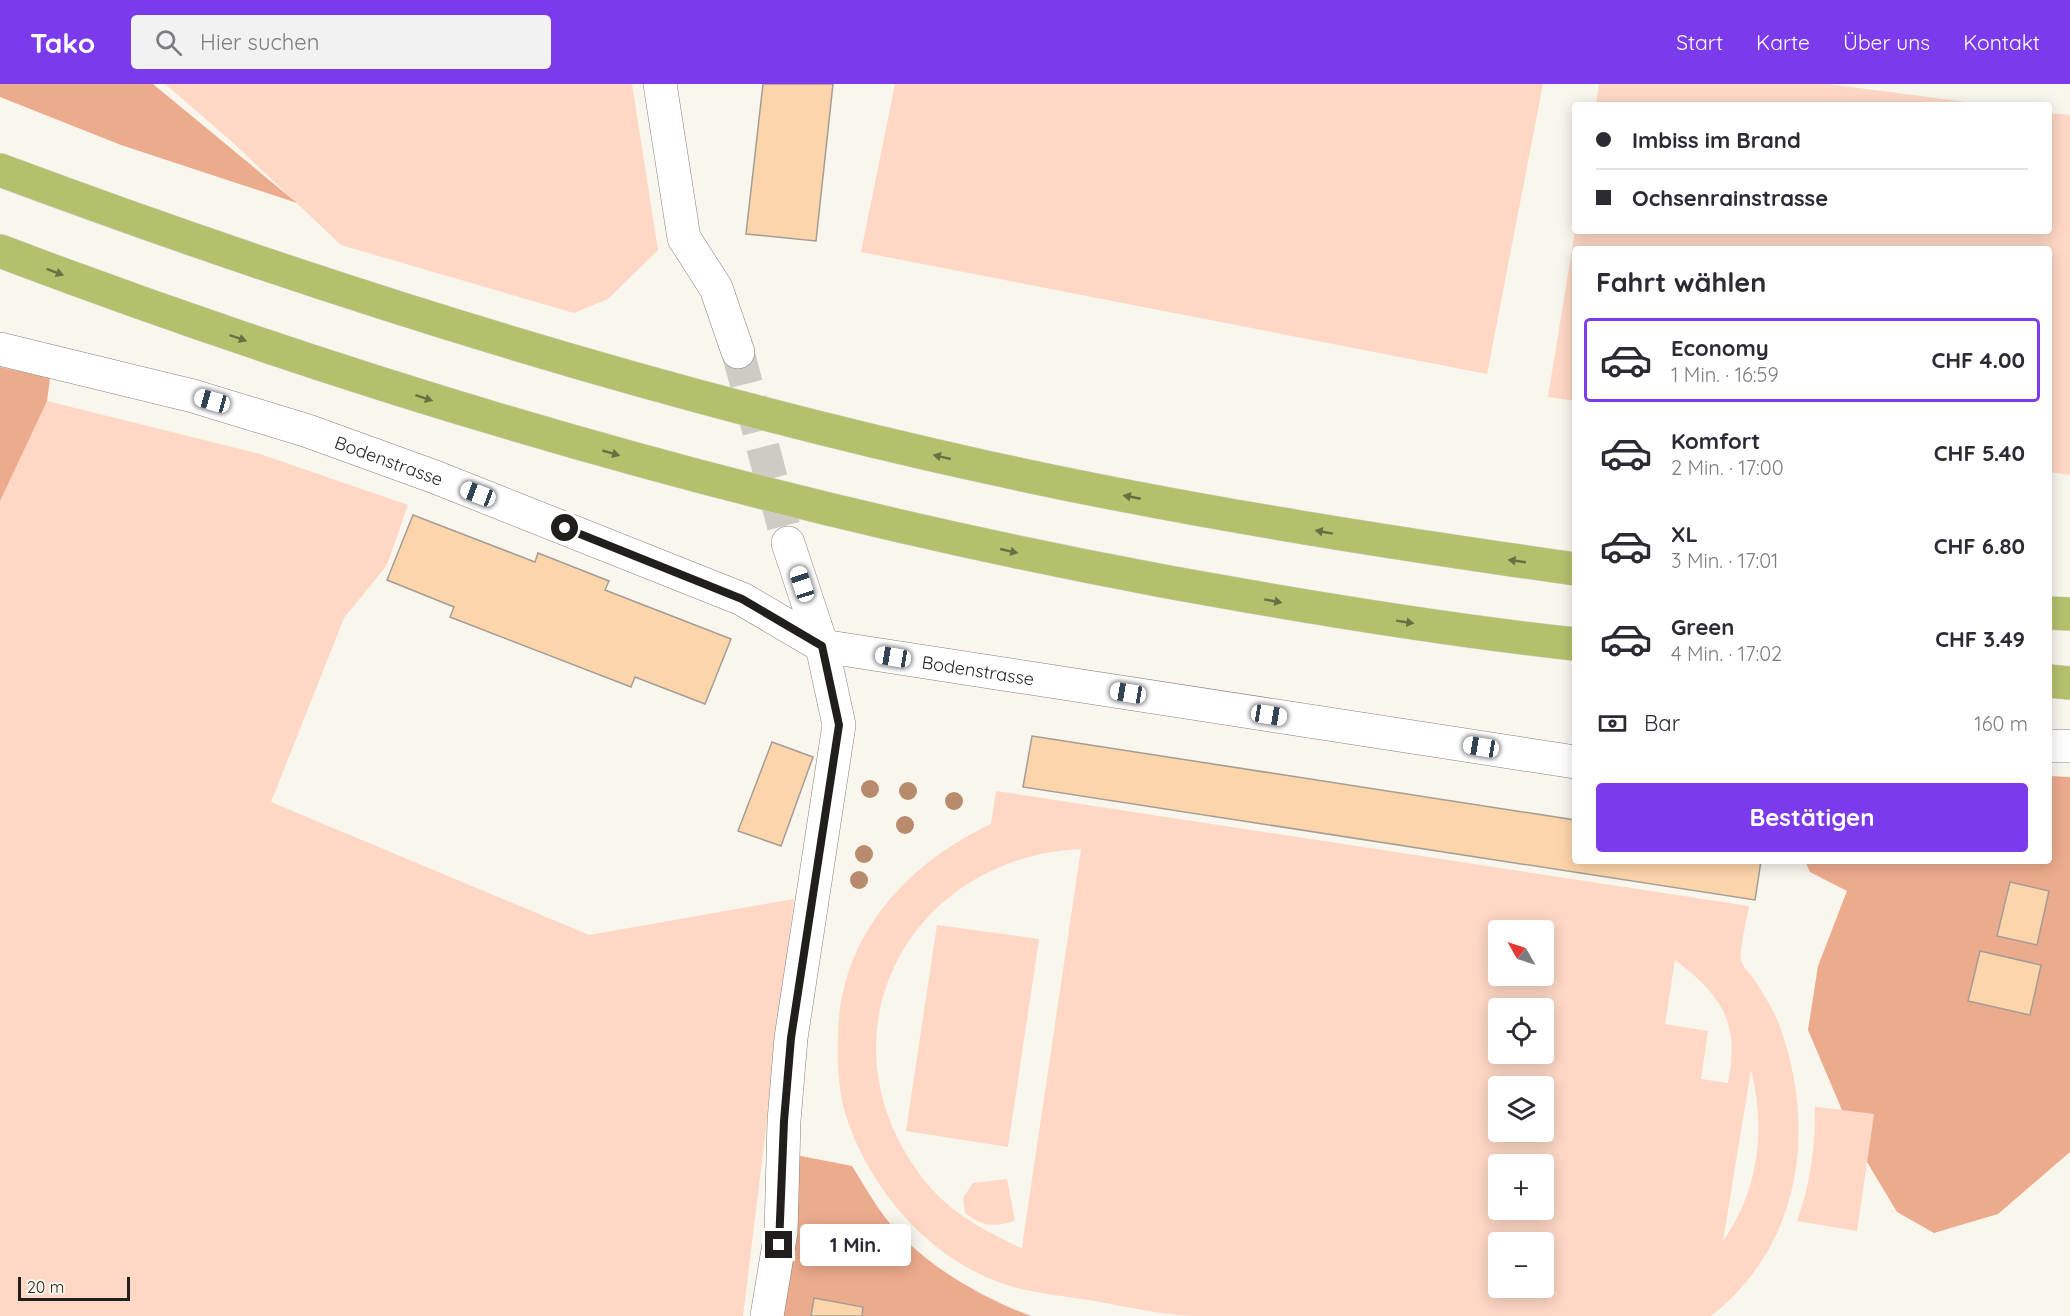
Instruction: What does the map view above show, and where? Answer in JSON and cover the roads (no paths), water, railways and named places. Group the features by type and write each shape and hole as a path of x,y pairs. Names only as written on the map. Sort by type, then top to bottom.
{"highway":[{"path":"0,170 155,228 339,291 522,348 842,433 998,470 1189,508 1384,542 1572,569"},
{"path":"0,251 122,297 319,366 618,455 809,506 1029,555 1258,598 1412,623 1572,644"},
{"path":"2052,613 2070,614"},
{"path":"2052,681 2070,682"}],"street":[{"path":"660,84 684,238 716,288 738,352"},
{"name":"Bodenstrasse","path":"0,350 193,396 319,435 435,477 742,599 822,646 1572,762"},
{"path":"767,1316 781,1232 784,1121 791,1038 839,725 822,646 788,543"},
{"path":"2052,746 2070,747"}],"tunnel":[{"path":"738,352 788,543"}]}
